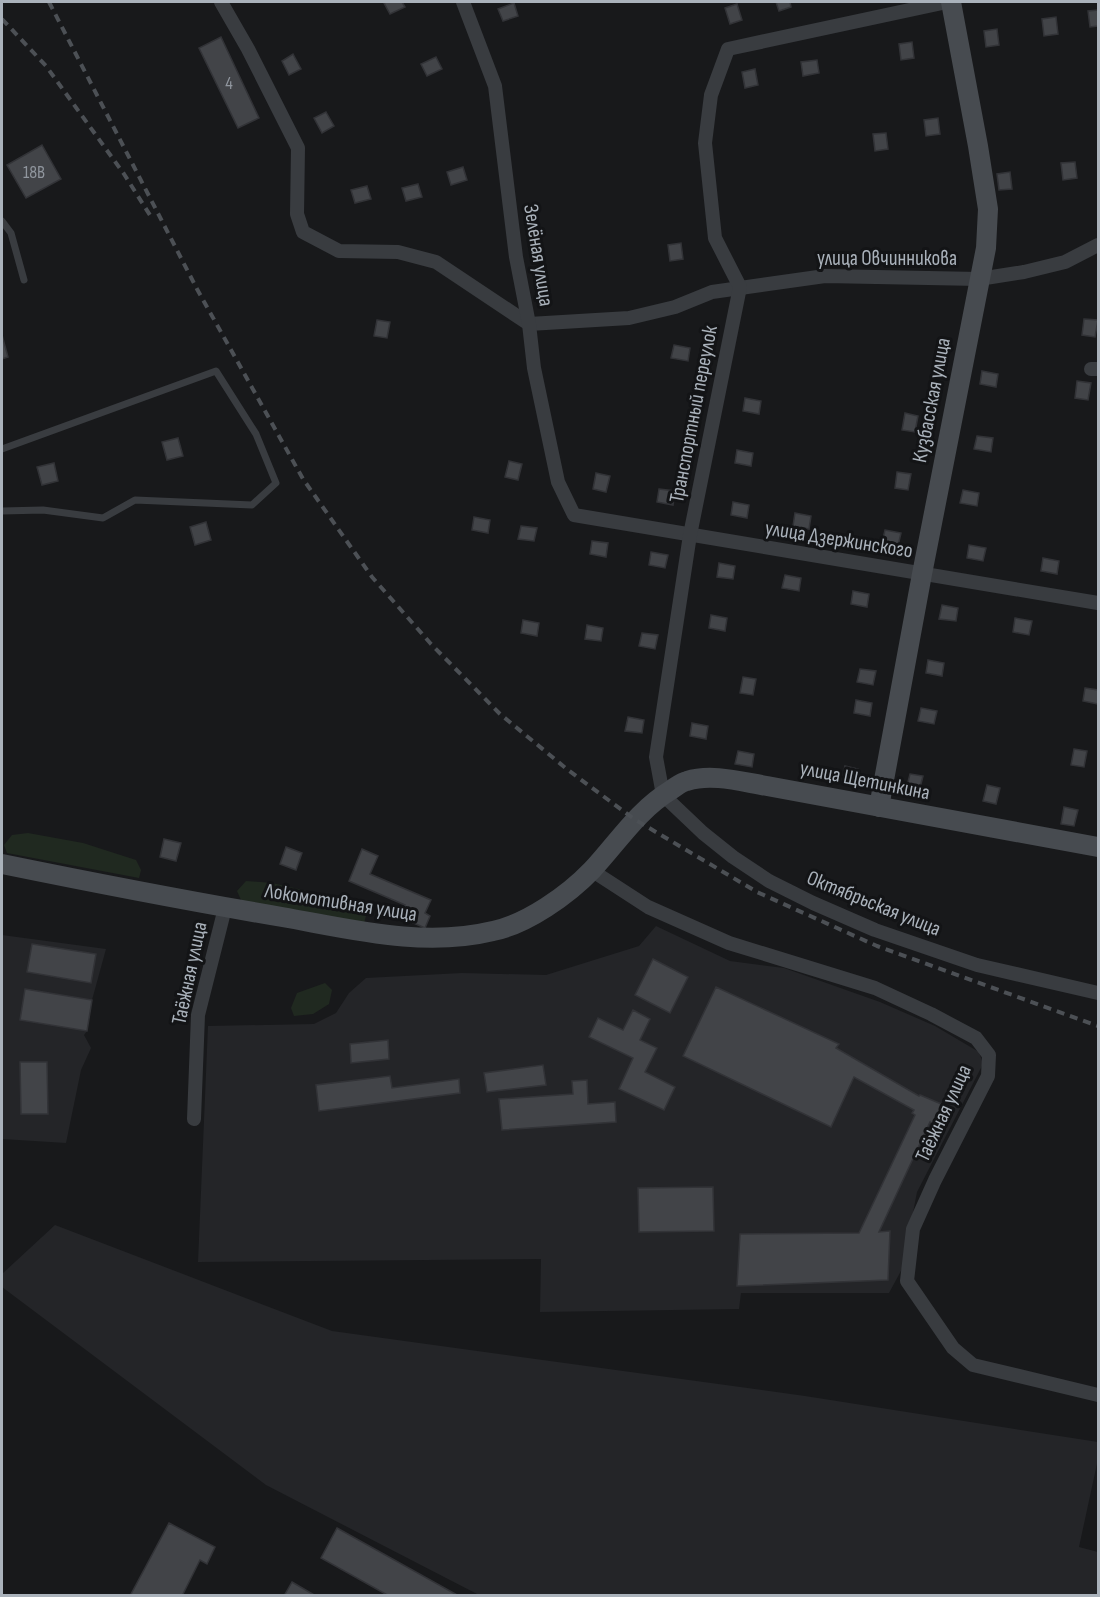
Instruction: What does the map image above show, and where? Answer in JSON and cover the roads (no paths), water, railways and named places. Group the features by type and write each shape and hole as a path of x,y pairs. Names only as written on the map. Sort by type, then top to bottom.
{"street":[{"path":"221,2 248,49 297,148 297,214 303,232 339,251 398,252 436,262 529,324"},
{"name":"Зелёная улица","path":"463,2 495,86 516,257 529,324 534,368 558,482 574,515"},
{"path":"740,287 715,238 705,143 711,95 728,49 949,2"},
{"name":"Кузбасская улица","path":"879,807 986,248 988,209 978,146 949,2"},
{"name":"улица Овчинникова","path":"529,324 629,318 675,307 712,292 825,276 979,279 1024,272 1065,262 1098,245"},
{"name":"Транспортный переулок","path":"663,795 656,757 690,535 740,287"},
{"name":"улица Дзержинского","path":"574,515 1098,603"},
{"name":"улица Щетинкина","path":"634,819 663,795 686,781 713,778 1098,844"},
{"name":"Октябрьская улица","path":"663,795 733,857 769,881 813,903 875,930 977,965 1098,993"},
{"name":"Локомотивная улица","path":"2,864 225,908 395,936 430,939 466,937 495,931 521,922 567,892 591,870 634,819"},
{"name":"Таёжная улица","path":"591,870 648,907 709,934 875,988 976,1038 989,1055 987,1076 913,1229 907,1281 952,1348 973,1365 1098,1395"},
{"name":"Таёжная улица","path":"194,1119 198,1015 225,908"}],"lane":[{"path":"2,221 11,233 24,280"},
{"path":"2,449 216,371 256,434 276,483 252,505 135,500 103,518 43,510 2,511"}],"railway":[{"path":"49,2 197,289 303,479 372,577 431,644 500,714 568,770 634,819 757,892 877,946 1098,1026"},
{"path":"2,19 46,66 124,174 153,220"}]}
